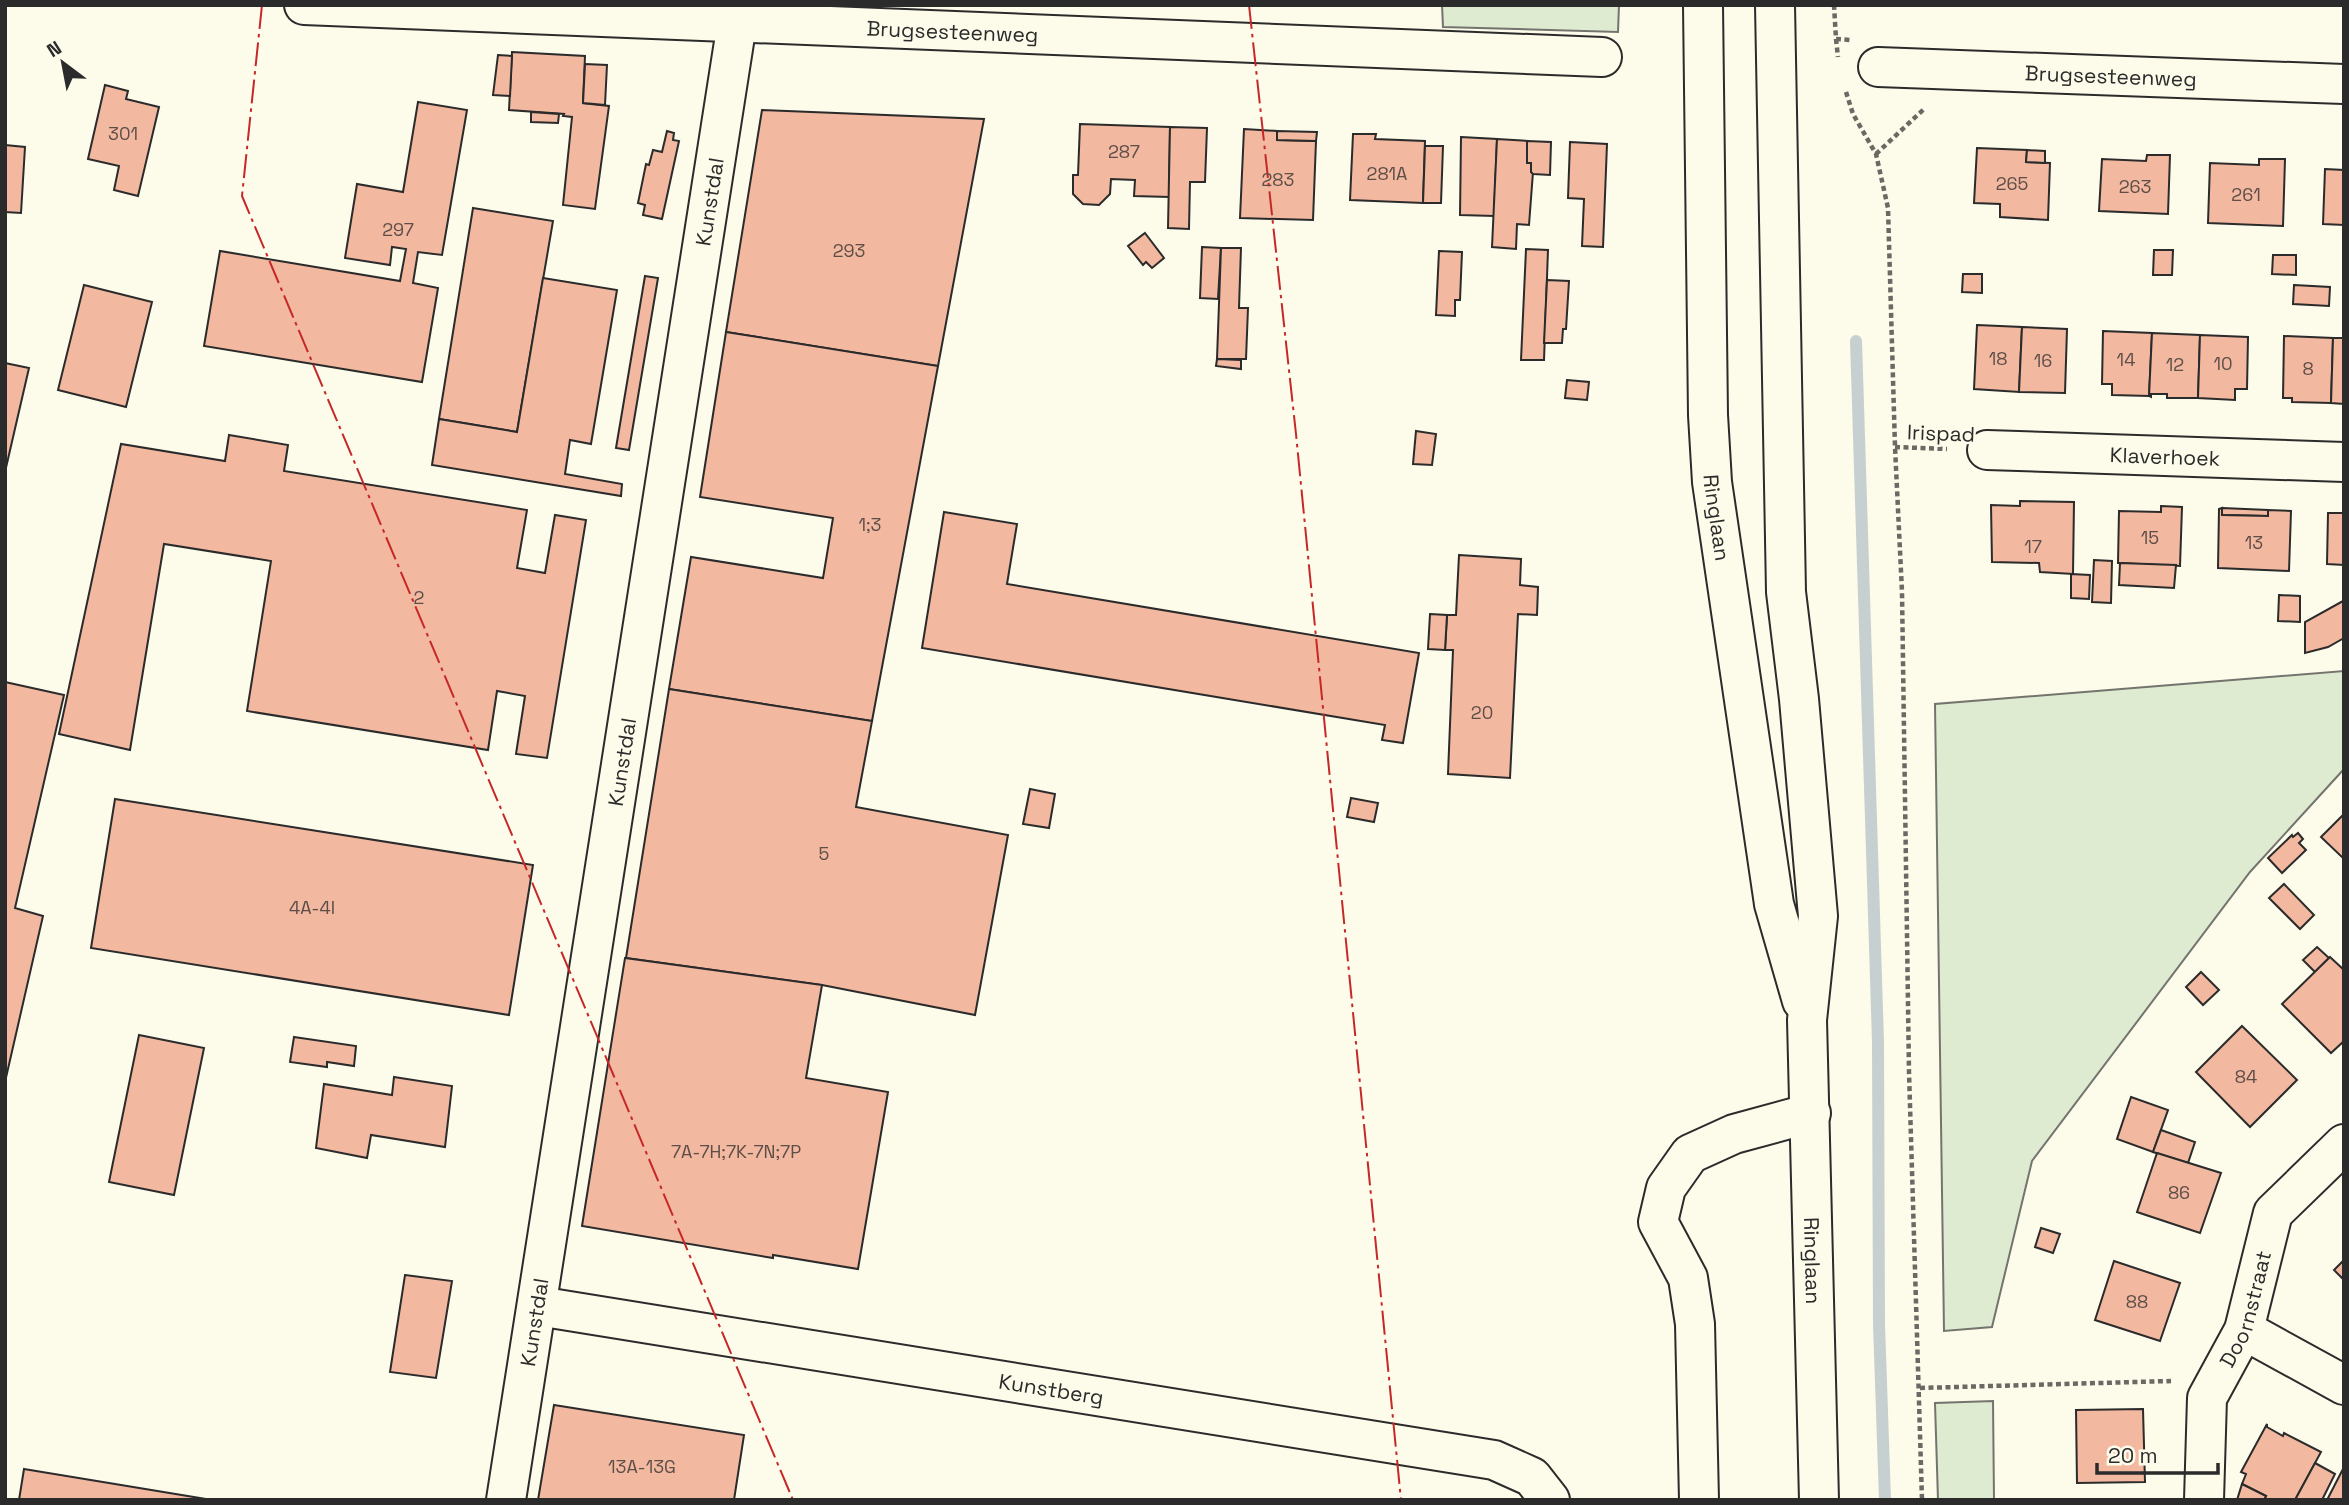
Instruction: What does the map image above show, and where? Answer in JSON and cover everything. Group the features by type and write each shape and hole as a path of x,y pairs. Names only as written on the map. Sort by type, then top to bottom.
{"street":[{"name":"Brugsesteenweg","path":"304,5 1602,57"},
{"name":"Ringlaan","path":"1703,5 1708,415 1712,482 1774,904 1807,1020"},
{"name":"Ringlaan","path":"1775,5 1786,592 1799,699 1818,916 1807,1020 1819,1500"},
{"name":"Kunstdal","path":"506,1500 737,23"},
{"name":"Brugsesteenweg","path":"1878,67 2344,84"},
{"name":"Klaverhoek","path":"1987,450 2344,462"},
{"path":"1699,1500 1695,1324 1688,1278 1658,1222 1666,1188 1690,1154 1734,1134 1811,1113"},
{"name":"Doornstraat","path":"2204,1500 2207,1398 2244,1330 2273,1213 2344,1144"},
{"name":"Kunstberg","path":"538,1306 1494,1460 1532,1477 1550,1500"},
{"path":"2244,1330 2344,1385"}],"path":[{"path":"1836,39 1838,65"},
{"path":"1845,91 1853,114 1876,153 1888,208 1902,592 1909,1072 1923,1500"},
{"name":"Irispad","path":"1895,447 1987,450"},
{"path":"1920,1388 2217,1380"}],"green space":[{"path":"1442,5 1619,5 1618,32 1443,27"},
{"path":"2344,671 2344,769 2250,872 2032,1161 1992,1327 1944,1331 1935,704"},
{"path":"1993,1401 1994,1500 1938,1500 1935,1403"}],"building":[{"path":"512,52 585,56 583,103 609,106 595,209 563,205 572,117 509,110"},
{"path":"498,55 512,56 510,96 493,95"},
{"path":"585,64 607,65 605,105 583,103"},
{"path":"105,85 128,91 126,99 159,107 138,196 114,190 119,166 88,159"},
{"path":"418,102 467,110 442,255 418,252 413,283 438,288 422,382 204,346 220,251 400,281 406,249 392,247 390,265 345,258 357,184 403,192"},
{"path":"762,110 984,119 938,366 726,332"},
{"path":"531,112 559,114 558,123 531,122"},
{"path":"1080,124 1170,127 1169,197 1134,196 1135,180 1111,179 1110,194 1099,205 1083,204 1073,194 1073,175 1078,175"},
{"path":"1170,127 1207,128 1205,182 1190,182 1189,229 1168,228"},
{"path":"1244,129 1277,131 1277,140 1316,141 1313,220 1240,218"},
{"path":"667,131 674,133 673,140 679,141 662,219 643,215 645,205 638,203 646,164 649,165 653,150 662,152"},
{"path":"1277,131 1317,132 1316,141 1277,140"},
{"path":"1353,134 1376,134 1375,139 1425,141 1423,203 1350,200"},
{"path":"1461,137 1497,139 1494,216 1460,215"},
{"path":"1497,139 1528,141 1527,163 1531,163 1533,172 1529,225 1517,224 1516,249 1492,247"},
{"path":"1527,141 1551,142 1550,175 1531,172 1531,163 1527,163"},
{"path":"1570,142 1607,144 1603,247 1582,246 1584,199 1568,198"},
{"path":"5,145 25,147 21,213 5,212"},
{"path":"1425,146 1443,146 1441,203 1423,203"},
{"path":"1977,148 2027,150 2026,162 2050,163 2048,220 2000,217 2000,204 1974,203"},
{"path":"2027,150 2045,151 2045,163 2026,162"},
{"path":"2147,155 2170,155 2168,214 2099,211 2102,159 2146,161"},
{"path":"2259,159 2285,159 2283,226 2208,223 2210,163 2259,165"},
{"path":"2325,169 2344,170 2344,225 2323,224"},
{"path":"473,208 553,221 517,432 439,419"},
{"path":"1145,233 1164,258 1152,268 1146,262 1143,265 1128,246"},
{"path":"1202,247 1221,248 1218,299 1200,298"},
{"path":"1221,248 1241,248 1239,308 1248,308 1246,359 1217,359"},
{"path":"1526,249 1548,250 1544,360 1521,360"},
{"path":"2154,250 2173,250 2172,275 2153,275"},
{"path":"1439,251 1462,252 1460,300 1455,300 1455,316 1436,315"},
{"path":"2273,255 2296,255 2296,275 2272,274"},
{"path":"1963,274 1982,274 1982,293 1962,292"},
{"path":"645,276 658,278 629,450 616,448"},
{"path":"543,278 617,290 591,444 570,440 565,474 622,484 621,496 432,465 439,419 517,432"},
{"path":"1547,280 1569,281 1566,329 1563,329 1562,343 1544,343"},
{"path":"84,285 152,302 126,407 58,390"},
{"path":"2294,285 2330,287 2329,306 2293,304"},
{"path":"1977,325 2022,327 2019,392 1974,389"},
{"path":"2022,327 2067,329 2065,393 2019,392"},
{"path":"2103,331 2152,333 2149,396 2112,395 2112,384 2102,384"},
{"path":"726,332 938,366 872,721 669,689 691,557 823,578 833,518 700,497"},
{"path":"2152,333 2200,335 2198,398 2167,398 2167,394 2149,396"},
{"path":"2200,335 2248,337 2247,389 2235,389 2235,400 2198,398"},
{"path":"2284,336 2333,338 2331,403 2292,402 2292,398 2283,398"},
{"path":"2333,338 2344,338 2344,404 2331,403"},
{"path":"1217,359 1241,360 1241,369 1216,366"},
{"path":"5,363 29,368 5,472"},
{"path":"1567,380 1589,382 1587,400 1565,398"},
{"path":"1416,431 1436,434 1432,465 1413,464"},
{"path":"229,435 288,445 284,471 527,510 517,568 545,573 555,515 586,520 547,758 516,754 525,696 497,691 488,750 247,711 271,561 164,544 130,750 59,734 121,444 225,461"},
{"path":"2020,501 2074,502 2073,574 2040,572 2039,563 1992,562 1991,505 2020,506"},
{"path":"2161,506 2182,507 2180,566 2118,563 2119,511 2161,512"},
{"path":"2222,508 2268,510 2268,516 2222,515"},
{"path":"2222,508 2222,515 2268,516 2268,510 2291,511 2289,571 2218,568 2219,509"},
{"path":"944,512 1017,524 1007,584 1419,653 1403,743 1382,740 1385,725 922,648"},
{"path":"2328,513 2344,513 2344,565 2327,564"},
{"path":"1459,555 1521,559 1520,585 1538,587 1537,615 1518,614 1510,778 1448,774 1453,650 1445,650 1447,615 1456,615"},
{"path":"2094,560 2112,561 2111,603 2092,602"},
{"path":"2120,563 2176,565 2174,588 2119,585"},
{"path":"2071,574 2090,575 2089,599 2071,598"},
{"path":"2279,595 2300,596 2300,622 2278,621"},
{"path":"2343,601 2344,638 2328,647 2305,653 2305,622"},
{"path":"1430,614 1447,615 1445,650 1428,649"},
{"path":"5,682 64,695 15,908 43,916 5,1082"},
{"path":"669,689 872,721 856,807 1008,835 975,1015 822,985 626,958"},
{"path":"1030,789 1055,794 1049,828 1023,824"},
{"path":"1351,798 1378,803 1374,822 1347,817"},
{"path":"115,799 533,865 509,1015 91,948"},
{"path":"2344,814 2344,859 2321,837"},
{"path":"2298,833 2303,839 2299,843 2306,850 2282,873 2268,858 2292,835 2293,837"},
{"path":"2284,884 2314,915 2300,929 2269,898"},
{"path":"2317,947 2329,958 2315,972 2303,960"},
{"path":"2330,957 2344,970 2344,1041 2331,1053 2282,1004"},
{"path":"625,958 822,985 806,1078 888,1092 858,1269 773,1255 773,1258 582,1226"},
{"path":"2201,972 2219,990 2203,1005 2186,987"},
{"path":"2242,1026 2297,1080 2250,1127 2196,1072"},
{"path":"139,1035 204,1048 174,1195 109,1182"},
{"path":"294,1037 356,1046 354,1066 327,1062 327,1067 290,1062"},
{"path":"394,1077 452,1086 445,1147 371,1135 367,1158 316,1148 324,1084 392,1095"},
{"path":"2131,1097 2168,1110 2153,1152 2117,1139"},
{"path":"2161,1130 2195,1142 2188,1163 2153,1152"},
{"path":"2157,1153 2221,1173 2200,1233 2137,1212"},
{"path":"2041,1228 2060,1234 2053,1253 2035,1247"},
{"path":"2344,1260 2344,1280 2334,1270"},
{"path":"2114,1261 2180,1283 2160,1341 2095,1320"},
{"path":"405,1275 452,1281 436,1378 390,1372"},
{"path":"554,1405 744,1435 734,1500 538,1500"},
{"path":"2143,1409 2145,1482 2077,1483 2076,1410"},
{"path":"2267,1424 2267,1427 2283,1436 2284,1433 2321,1452 2295,1500 2264,1500 2266,1496 2242,1484 2246,1474 2241,1472"},
{"path":"2315,1463 2335,1474 2322,1500 2295,1500"},
{"path":"2344,1467 2344,1500 2327,1500"},
{"path":"24,1469 212,1500 19,1500"},
{"path":"2242,1484 2266,1496 2264,1500 2237,1500"}],"waterway":[{"path":"1856,341 1878,1042 1879,1324 1885,1500"}],"power":[{"path":"262,5 242,196 793,1500"},
{"path":"1249,5 1296,434 1401,1500"}]}
